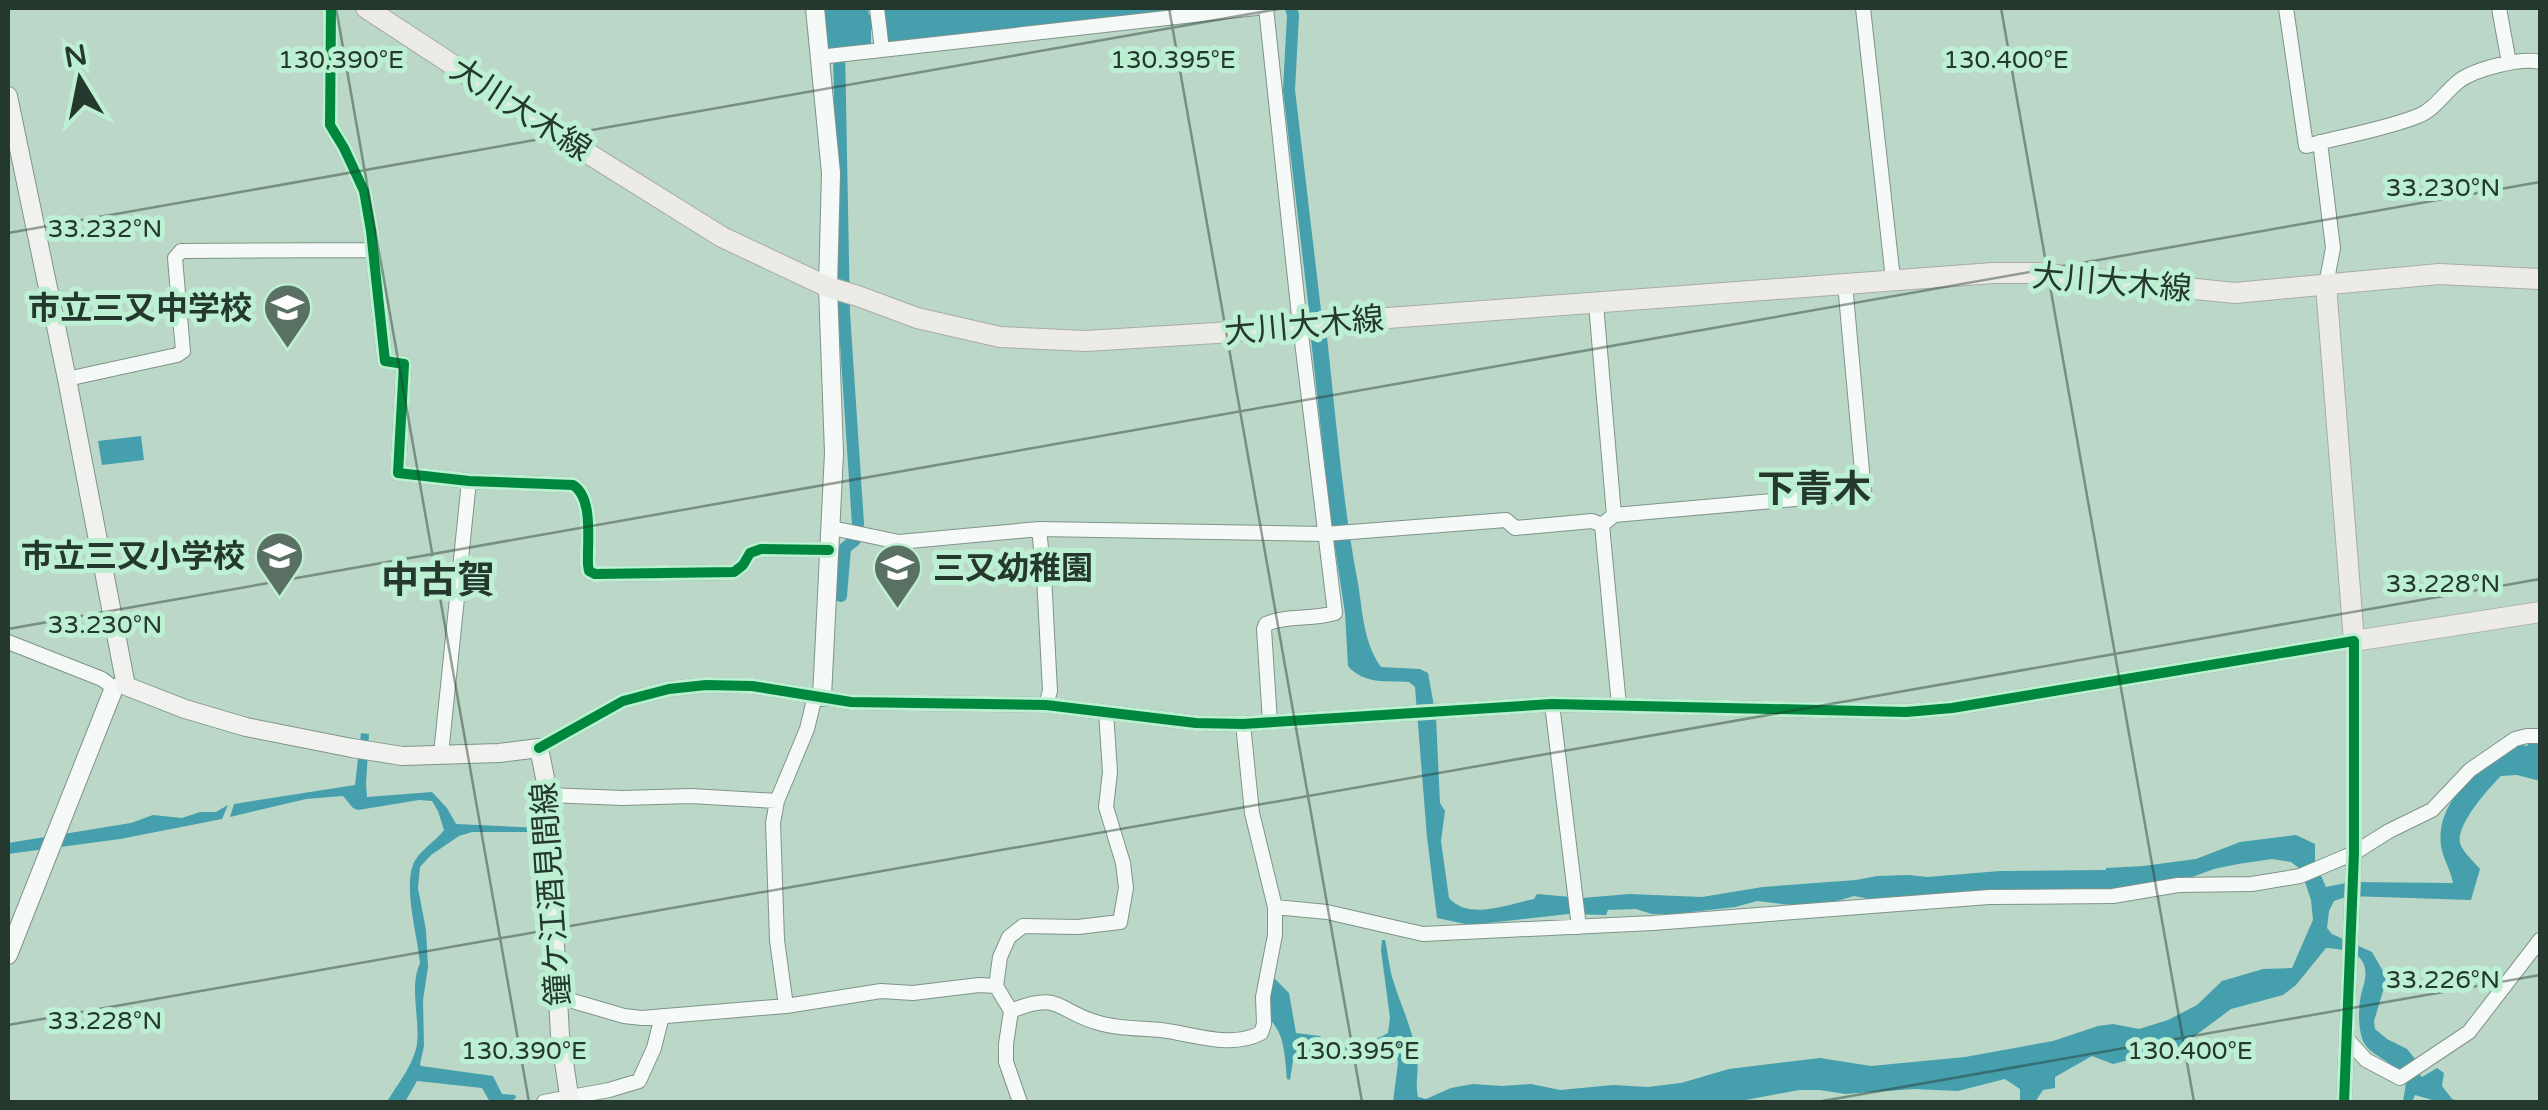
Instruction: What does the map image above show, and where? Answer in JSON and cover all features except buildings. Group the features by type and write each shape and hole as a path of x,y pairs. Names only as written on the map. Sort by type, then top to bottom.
{"main road":[{"name":"大川大木線","path":"366,8 722,237 831,287 917,318 1000,338 1086,341 1216,333 1993,273 2037,273 2235,293 2439,274 2540,279"},
{"path":"8,96 67,379 120,687"},
{"path":"2326,285 2354,641 2540,612"},
{"name":"鐘ケ江酒見間線","path":"120,687 246,728 402,756 539,748 547,795 560,1035 570,1100"}],"street":[{"path":"331,8 330,125 364,191 385,361 404,364 398,473 573,486 586,501 588,565 595,574 734,572 750,553 761,550 829,550"},
{"path":"815,8 831,173 834,453 848,532"},
{"path":"878,8 882,47"},
{"path":"822,57 882,47 1256,8"},
{"path":"1266,8 1335,613 1266,624 1270,722"},
{"path":"1862,8 1893,280"},
{"path":"2286,8 2306,146 2419,116 2463,78 2509,64 2540,62"},
{"path":"2499,8 2509,64"},
{"path":"2320,142 2333,248 2326,285"},
{"path":"67,379 177,356 183,351 175,258 181,251 374,250"},
{"path":"848,532 899,542 1038,528 1326,534 1506,520 1515,528 1864,494 1845,284"},
{"path":"1596,304 1619,706"},
{"path":"441,754 469,481"},
{"path":"1038,528 1050,691 1046,705"},
{"path":"786,1006 777,940 773,823 818,696 829,550 848,532"},
{"path":"539,748 623,701 669,689 706,685 752,686 850,702 1046,705 1196,724 1552,704 1906,712 1952,708 2354,641 2354,854 2344,1102"},
{"path":"8,642 120,687 8,955"},
{"path":"1552,704 1579,923"},
{"path":"1020,1102 1006,1062 1011,1011 996,986 1008,937 1024,926 1078,927 1120,922 1124,912 1123,862 1106,807 1110,772 1106,712"},
{"path":"1011,1011 1027,1004 1050,1002 1097,1023 1223,1040 1251,1038 1261,1033 1263,997 1275,935 1275,908 1252,813 1243,724"},
{"path":"1275,908 1327,912 1422,934 1766,916 1989,898 2112,896 2178,886 2252,884 2300,876 2354,854 2432,810 2492,752 2515,738 2540,736"},
{"path":"547,795 778,801"},
{"path":"2348,1039 2366,1060 2400,1078 2469,1032 2540,940"},
{"path":"560,997 624,1016 662,1016 786,1006 881,990 912,993 996,986"},
{"path":"544,1102 570,1100 639,1082 662,1016"}],"water":[{"path":"821,8 868,8 869,15 883,14 883,8 1189,8 889,42 873,27 871,45 828,51 824,46"},
{"path":"1327,337 1347,518 1367,635 1381,667 1428,673 1436,717 1440,803 1445,811 1441,841 1449,898 1457,905 1489,909 1534,899 1537,894 1582,898 1629,894 1702,897 1877,876 2106,870 2196,859 2240,842 2296,835 2315,844 2315,862 2326,887 2351,882 2453,883 2441,846 2441,829 2453,799 2476,773 2516,743 2527,746 2540,724 2540,781 2517,775 2501,776 2463,826 2461,846 2480,869 2471,900 2349,896 2334,901 2329,911 2327,928 2332,934 2372,952 2387,978 2375,1029 2407,1049 2416,1060 2411,1065 2422,1077 2437,1068 2444,1073 2442,1086 2452,1099 2461,1102 2439,1102 2415,1095 2412,1102 2403,1102 2406,1083 2362,1038 2359,1015 2364,963 2354,954 2326,948 2283,995 2231,1009 2180,1047 2113,1064 2092,1056 2055,1077 2055,1088 2043,1090 2035,1102 2020,1102 2020,1089 2005,1079 1958,1091 1914,1089 1845,1094 1799,1090 1735,1102 1393,1102 1396,1053 1358,1050 1301,1056 1293,1061 1290,1080 1287,1079 1281,1040 1270,1020 1273,977 1289,993 1296,1033 1320,1036 1342,1046 1372,1040 1388,1033 1390,1018 1382,940 1415,1047 1418,1097 1426,1099 1473,1084 1531,1084 1560,1090 1613,1085 1647,1087 1681,1083 1729,1069 1820,1058 1871,1066 1965,1057 2053,1041 2098,1026 2113,1024 2139,1029 2197,1005 2222,981 2263,969 2292,968 2313,920 2311,900 2299,868 2291,862 2272,859 2214,869 2184,880 2111,890 1869,902 1854,896 1830,903 1791,905 1757,901 1674,914 1608,910 1606,915 1568,914 1470,925 1437,918 1415,687 1409,682 1368,679 1348,666 1311,339"},
{"path":"141,436 144,460 102,465 98,441"},
{"path":"361,733 369,734 367,797 432,792 456,824 541,828 542,877 532,832 472,832 459,836 420,867 418,888 428,967 420,1064 493,1076 502,1094 515,1095 510,1102 490,1102 482,1088 417,1081 405,1102 387,1102 409,1067 417,1044 415,982 420,963 410,881 416,859 444,830 432,801 358,810 343,796 306,799 230,817 234,804 355,785"},
{"path":"228,805 222,819 120,839 8,854 8,843 131,823 153,815 182,818 216,812"}],"waterway":[{"path":"1291,8 1289,90 1320,353"},
{"path":"839,49 844,313 858,524 855,540 845,548 841,596"}],"cycle path":[{"path":"331,8 330,125 364,191 385,361 404,364 398,473 469,481 573,485 580,491 587,510 588,565 595,574 734,572 750,553 761,549 829,550"},
{"path":"539,748 623,701 669,689 706,685 752,686 851,702 1046,705 1196,723 1243,724 1552,704 1906,712 1952,708 2354,641 2354,853 2344,1102"}],"place":[{"name":"市立三又中学校","path":"287,350"},
{"name":"市立三又小学校","path":"280,598"},
{"name":"三又幼稚園","path":"898,610"}],"district":[{"name":"下青木","path":"1814,489"},
{"name":"中古賀","path":"438,580"}]}
